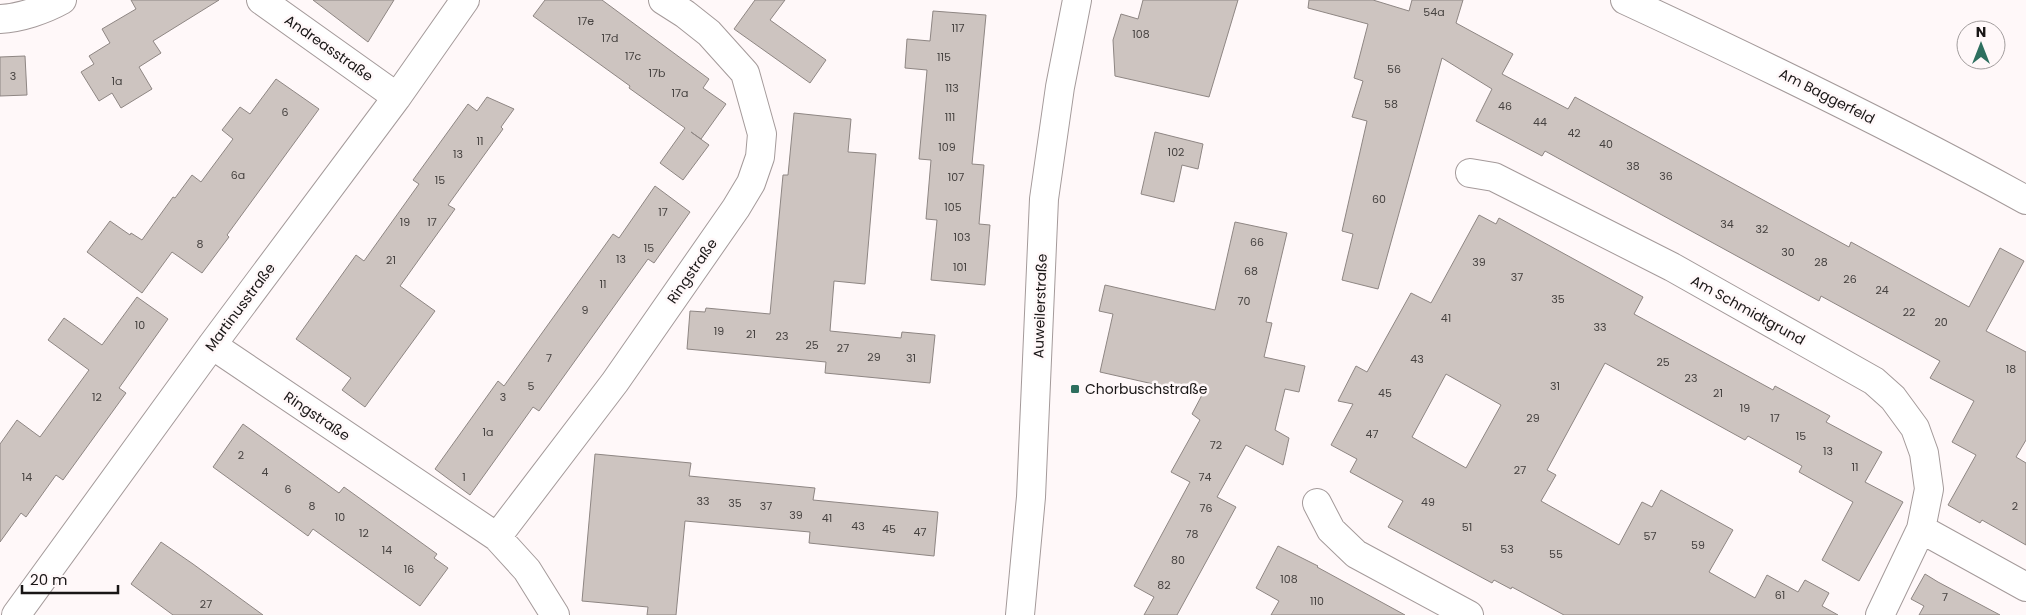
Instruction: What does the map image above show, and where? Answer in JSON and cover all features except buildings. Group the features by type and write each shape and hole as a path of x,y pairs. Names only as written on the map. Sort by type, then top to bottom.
{"street":[{"path":"0,20 51,6 62,0"},
{"name":"Andreasstraße","path":"261,0 396,97"},
{"name":"Martinusstraße","path":"16,615 465,0"},
{"name":"Ringstraße","path":"497,537 615,382 736,208 751,183 760,157 762,134 745,73 709,33 663,0"},
{"name":"Auweilerstraße","path":"1020,615 1032,497 1044,199 1060,87 1077,0"},
{"name":"Am Baggerfeld","path":"1625,0 1758,61 1959,163 2026,200"},
{"name":"Am Schmidtgrund","path":"1470,173 1494,177 1672,267 1874,381 1893,398 1915,428 1924,454 1929,489 1921,529 1880,615"},
{"name":"Ringstraße","path":"212,344 497,537 527,570 554,615"},
{"path":"1317,503 1331,530 1356,554 1469,615"},
{"path":"1921,529 2026,586"}],"place":[{"name":"Chorbuschstraße","path":"1075,389"}]}
